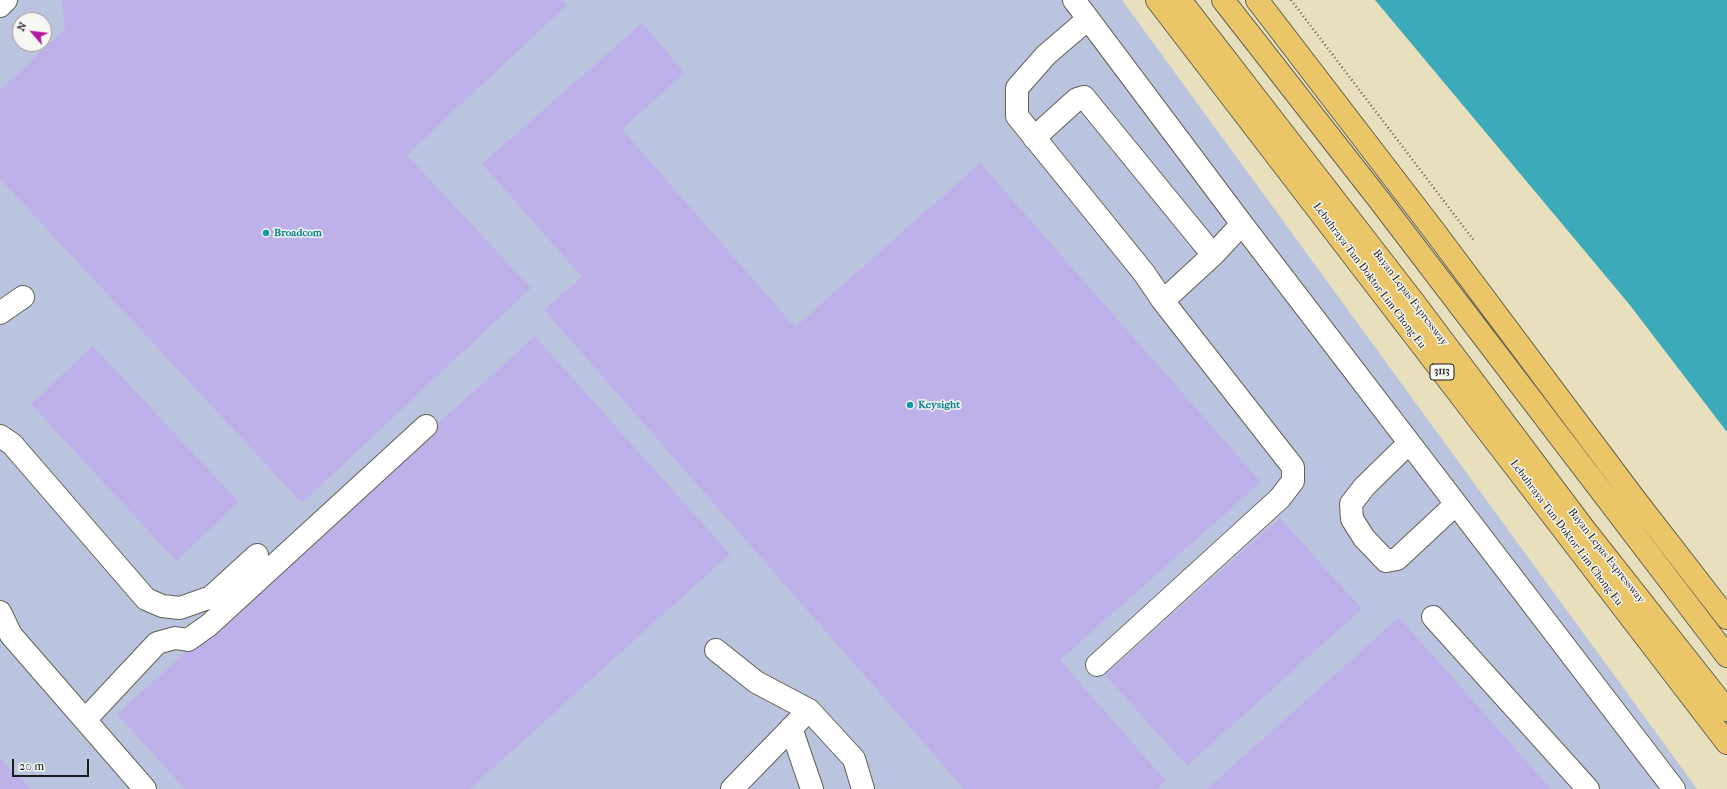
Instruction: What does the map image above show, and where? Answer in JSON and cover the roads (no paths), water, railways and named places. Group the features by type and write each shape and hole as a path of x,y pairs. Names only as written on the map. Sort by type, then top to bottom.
{"highway":[{"name":"Lebuhraya Tun Doktor Lim Chong Eu","path":"1157,0 1727,743"},
{"name":"Bayan Lepas Expressway","path":"1180,0 1413,302 1585,530 1727,710"},
{"path":"1223,0 1389,214 1727,656"},
{"path":"1257,0 1435,232 1634,498 1727,618"}],"street":[{"path":"1074,0 1242,224 1674,789"},
{"path":"1088,19 1046,55 1017,88 1017,116 1144,273 1162,301 1293,467 1293,481 1280,498 1097,665"},
{"path":"1034,138 1077,99 1084,97 1213,255"},
{"path":"1162,301 1213,255 1242,224"},
{"path":"0,314 23,297"},
{"path":"85,720 156,643 175,638 188,640 209,625 426,426"},
{"path":"0,436 12,444 146,599 162,606 180,608 211,597 257,555"},
{"path":"1409,443 1364,487 1351,504 1352,519 1364,538 1386,561 1397,559 1456,504"},
{"path":"0,612 11,635 145,789"},
{"path":"1433,617 1588,789"},
{"path":"716,650 756,682 809,710 854,758 863,789"},
{"path":"732,789 809,710"},
{"path":"791,728 812,789"}],"water":[{"path":"1375,0 1727,0 1727,432 1629,304"}],"place":[{"name":"Broadcom","path":"266,233"},
{"name":"Keysight","path":"910,405"}]}
